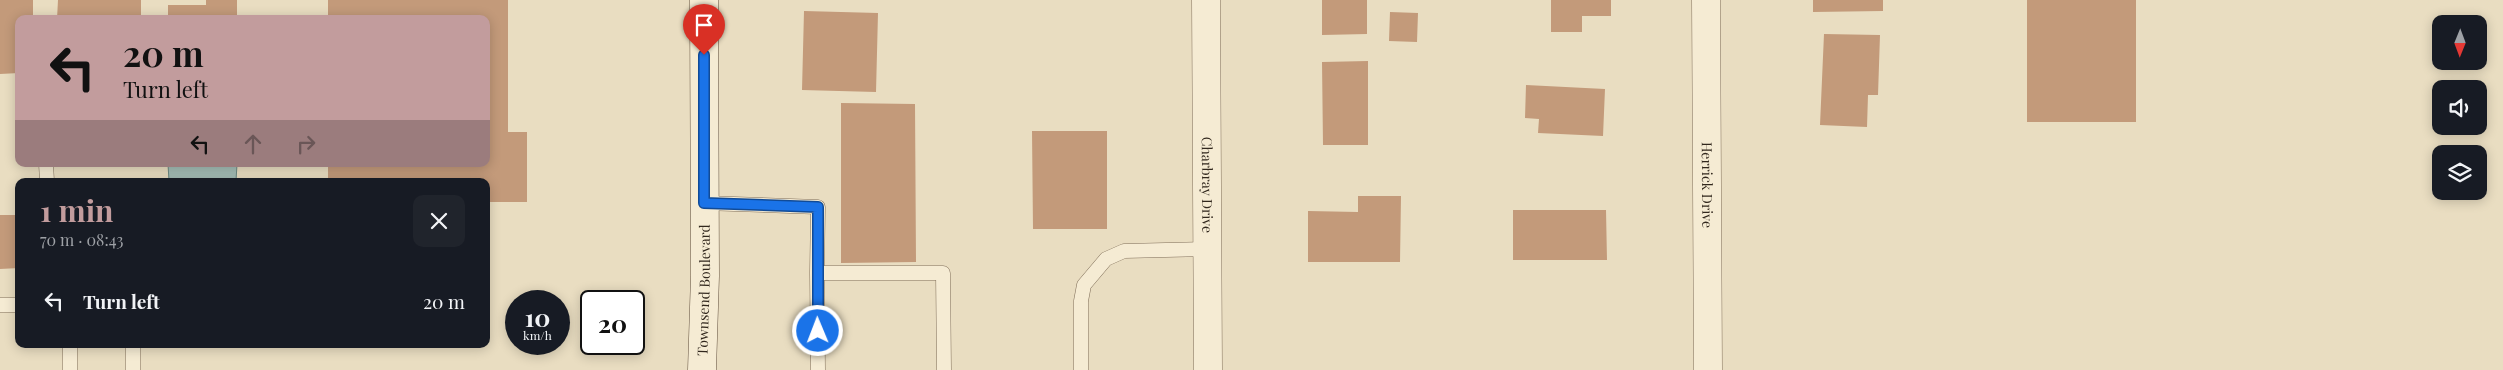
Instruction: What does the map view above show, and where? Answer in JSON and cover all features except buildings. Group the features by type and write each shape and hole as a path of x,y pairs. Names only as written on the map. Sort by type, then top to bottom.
{"street":[{"name":"Townsend Boulevard","path":"702,370 704,0"},
{"name":"Charbray Drive","path":"1206,0 1208,370"},
{"name":"Herrick Drive","path":"1706,0 1708,370"}],"lane":[{"path":"704,203 818,207 818,370"},
{"path":"1081,370 1081,301 1084,285 1106,259 1124,251 1207,249"},
{"path":"817,272 943,273 944,370"},
{"path":"0,305 15,305"},
{"path":"70,348 70,370"},
{"path":"133,348 133,370"}],"water":[{"path":"168,167 237,167 236,178 169,178"}],"route":[{"path":"704,55 704,203 818,207 818,331"}]}
